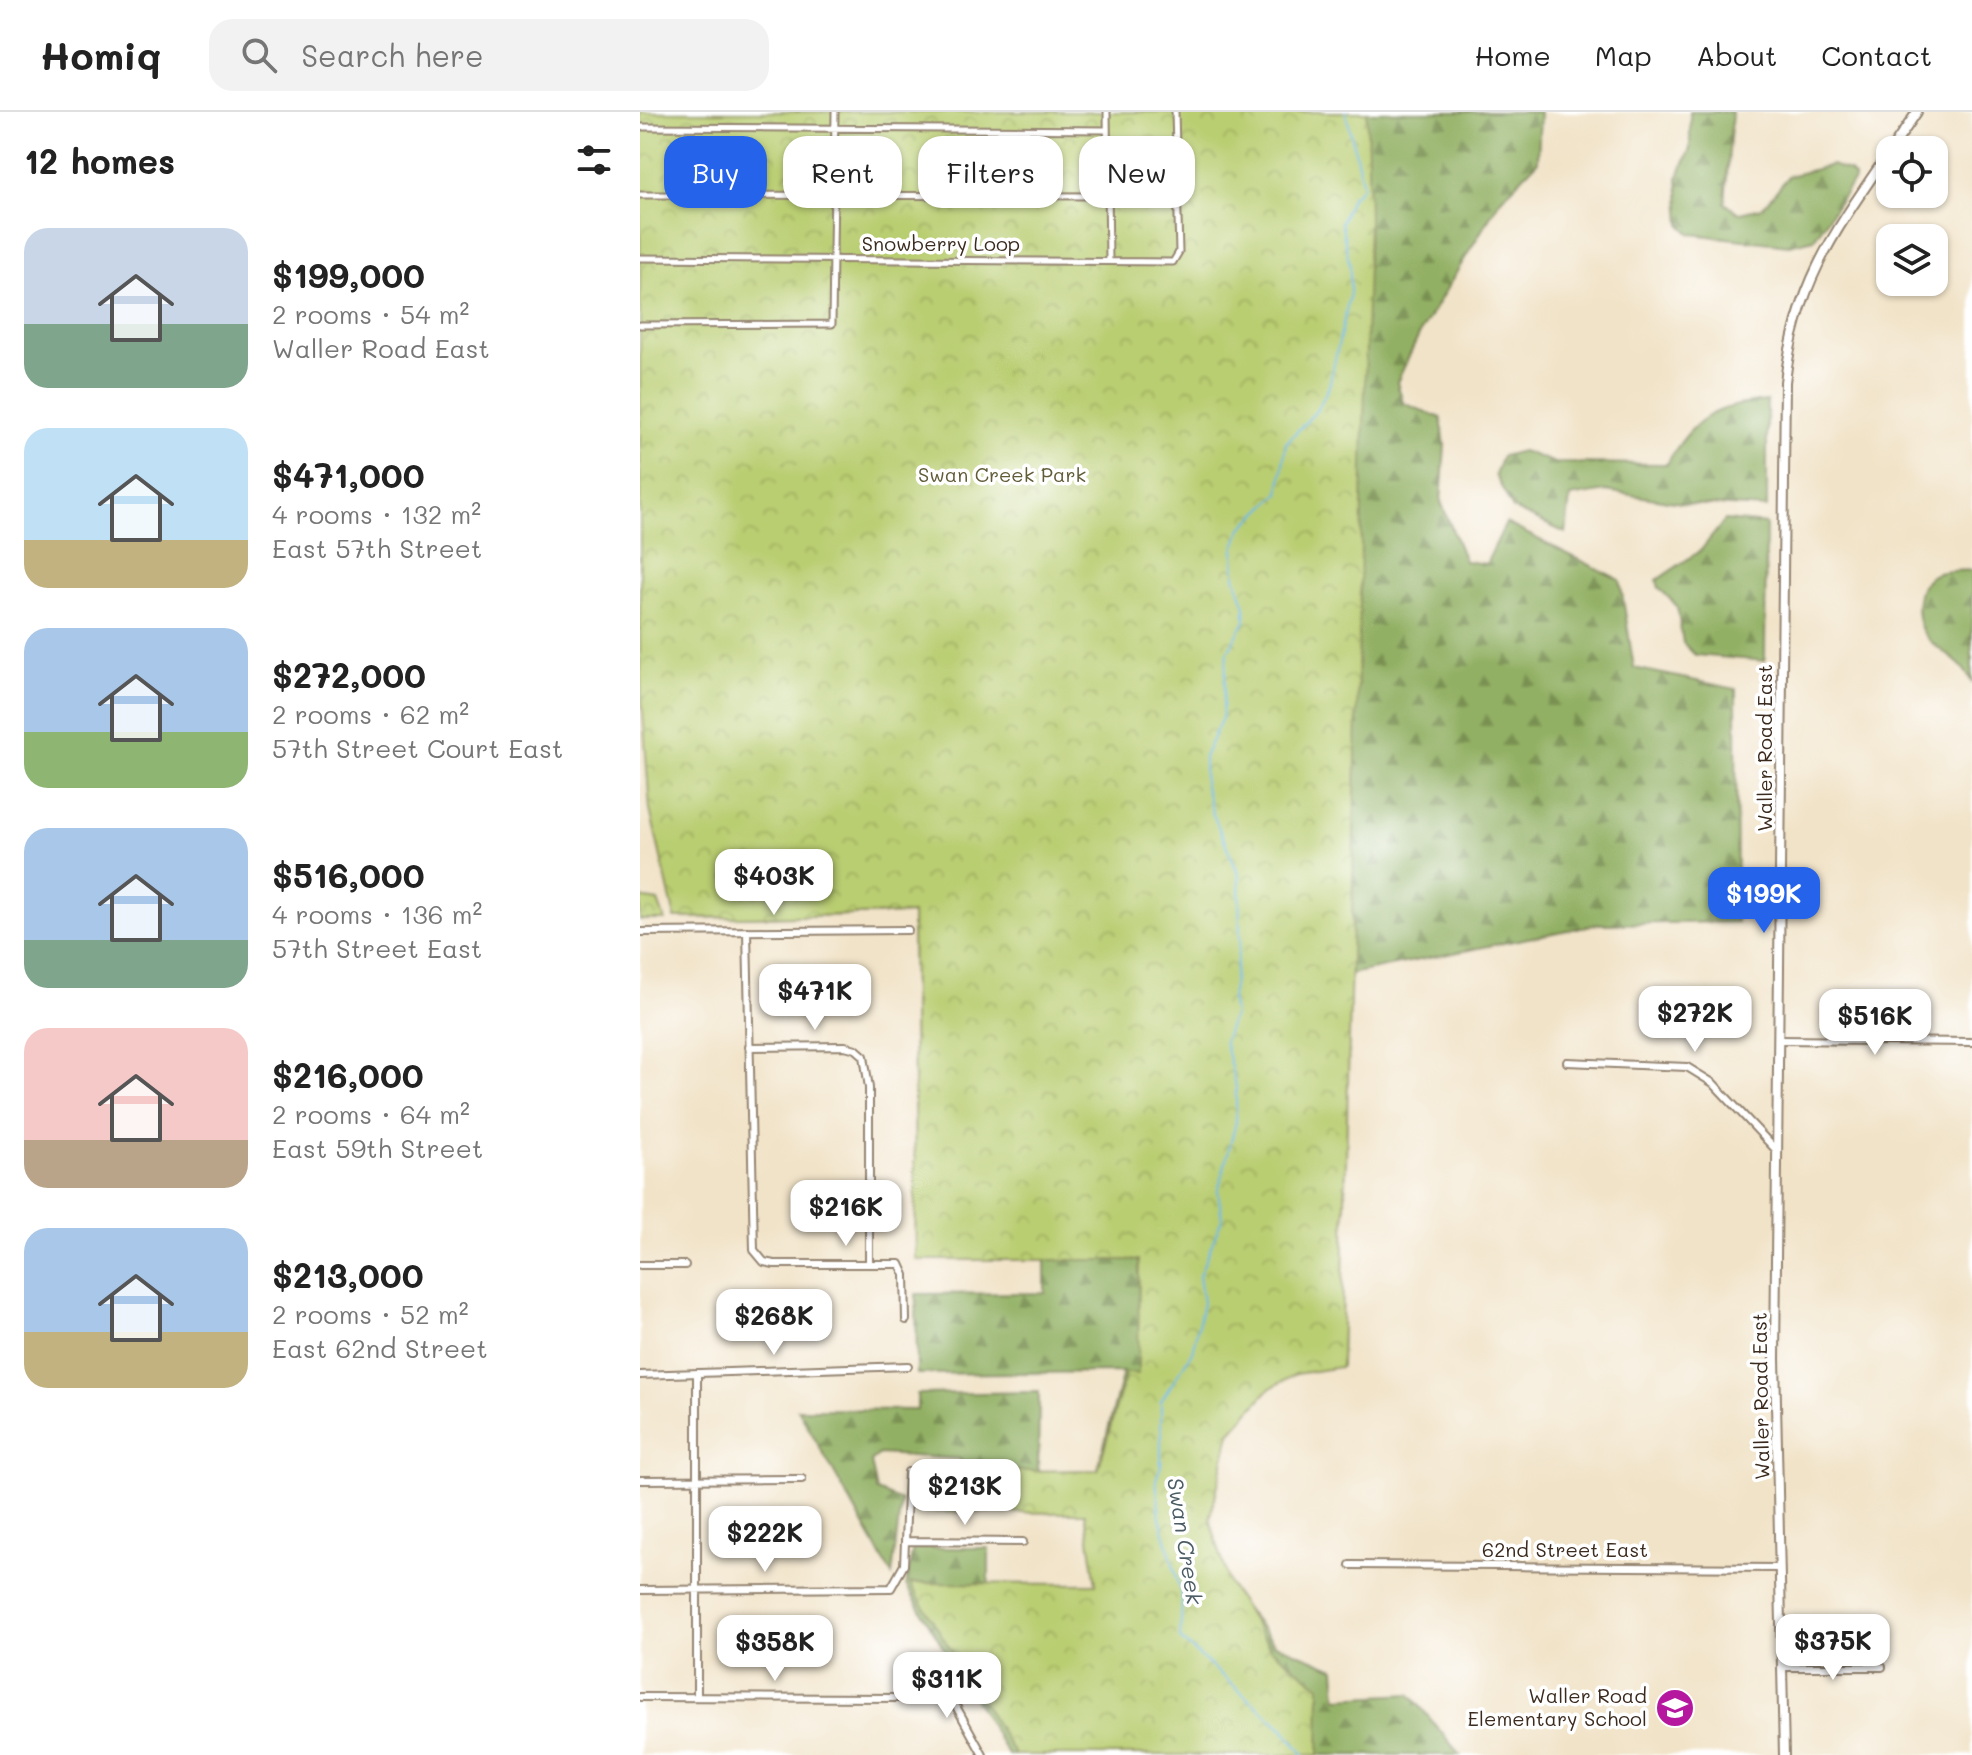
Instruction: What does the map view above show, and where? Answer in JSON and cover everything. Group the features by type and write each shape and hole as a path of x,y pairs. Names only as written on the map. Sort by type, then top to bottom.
{"street":[{"path":"835,112 835,136"},
{"path":"1107,112 1107,136"},
{"name":"Snowberry Loop","path":"640,325 832,324 833,259 1173,262 1177,258 1175,112"},
{"name":"Waller Road East","path":"1900,136 1917,112"},
{"path":"640,127 1107,130"},
{"name":"Waller Road East","path":"1784,1755 1775,1359 1786,371 1800,305 1813,273 1837,228 1876,171"},
{"path":"640,195 783,195"},
{"path":"902,195 1079,196"},
{"path":"640,258 833,259 834,208"},
{"path":"1108,208 1109,261"},
{"path":"640,932 908,930"},
{"path":"747,931 752,1238 758,1257 774,1264 898,1263 904,1268 906,1320"},
{"path":"1779,1040 1972,1042"},
{"path":"749,1047 845,1046 864,1056 869,1088 869,1263"},
{"path":"1567,1062 1687,1067 1713,1083 1777,1151"},
{"path":"640,1265 685,1265"},
{"path":"640,1375 908,1366"},
{"path":"697,1375 697,1697"},
{"path":"640,1590 891,1588 904,1565 908,1472"},
{"path":"640,1480 802,1479"},
{"path":"907,1541 1023,1542"},
{"name":"62nd Street East","path":"1350,1565 1780,1568"},
{"path":"1783,1667 1882,1667"},
{"path":"936,1670 983,1755"},
{"path":"640,1697 910,1698"}],"green space":[{"name":"Swan Creek Park","path":"640,112 1367,112 1369,220 1341,1367 1296,1374 1269,1389 1230,1433 1210,1519 1229,1584 1270,1648 1320,1686 1319,1755 1015,1755 910,1583 1096,1584 1085,1513 918,1512 917,1472 1098,1470 1126,1373 1138,1374 1139,1260 916,1260 912,914 675,918 650,810 640,672"},
{"name":"Swan Creek Park","path":"1192,112 1540,112 1538,161 1500,200 1420,333 1397,382 1403,403 1441,418 1445,445 1441,502 1465,561 1486,564 1506,523 1620,580 1634,668 1736,689 1737,922 1598,924 1345,975 1269,1371 1232,1415 1205,1491 1216,1574 1275,1644 1335,1668 1337,1698 1410,1694 1460,1755 1008,1755 906,1585 913,1548 989,1548 989,1587 1103,1588 1089,1503 1123,1372 917,1374 916,1294 1045,1293 1045,1248 916,1248 912,914 675,918 640,386 999,208 1063,208 1063,176 1079,168 1079,208 1195,208 1195,136 1144,136"},
{"path":"1690,112 1732,112 1725,203 1739,213 1762,208 1789,176 1832,165 1849,171 1855,178 1814,239 1789,245 1691,234 1681,225 1678,178 1690,149"},
{"path":"1767,401 1767,508 1687,504 1606,491 1570,497 1566,533 1513,509 1495,475 1502,456 1522,451 1555,463 1666,464 1687,435 1707,417 1732,407"},
{"path":"1725,520 1766,524 1765,661 1695,655 1683,643 1677,606 1659,588 1657,580 1701,550"},
{"path":"1972,570 1972,683 1962,667 1925,635 1917,611 1919,593 1928,579 1943,572"},
{"path":"640,898 658,901 665,920 640,920"},
{"path":"1039,1392 1038,1484 966,1483 960,1459 879,1454 871,1462 877,1491 901,1501 892,1575 798,1409 917,1410 917,1394"}],"waterway":[{"name":"Swan Creek","path":"1304,1755 1283,1729 1180,1639 1182,1597 1160,1518 1156,1479 1161,1466 1161,1401 1192,1352 1203,1303 1199,1276 1222,1219 1218,1191 1236,1122 1236,1087 1224,1041 1234,1013 1231,999 1240,940 1239,875 1212,812 1204,783 1204,757 1222,718 1227,653 1245,621 1245,606 1235,577 1234,549 1242,528 1279,493 1286,443 1318,409 1329,386 1350,293 1350,266 1341,222 1351,198 1363,186 1346,112"}],"place":[{"name":"Waller Road Elementary School","path":"1675,1708"}]}
